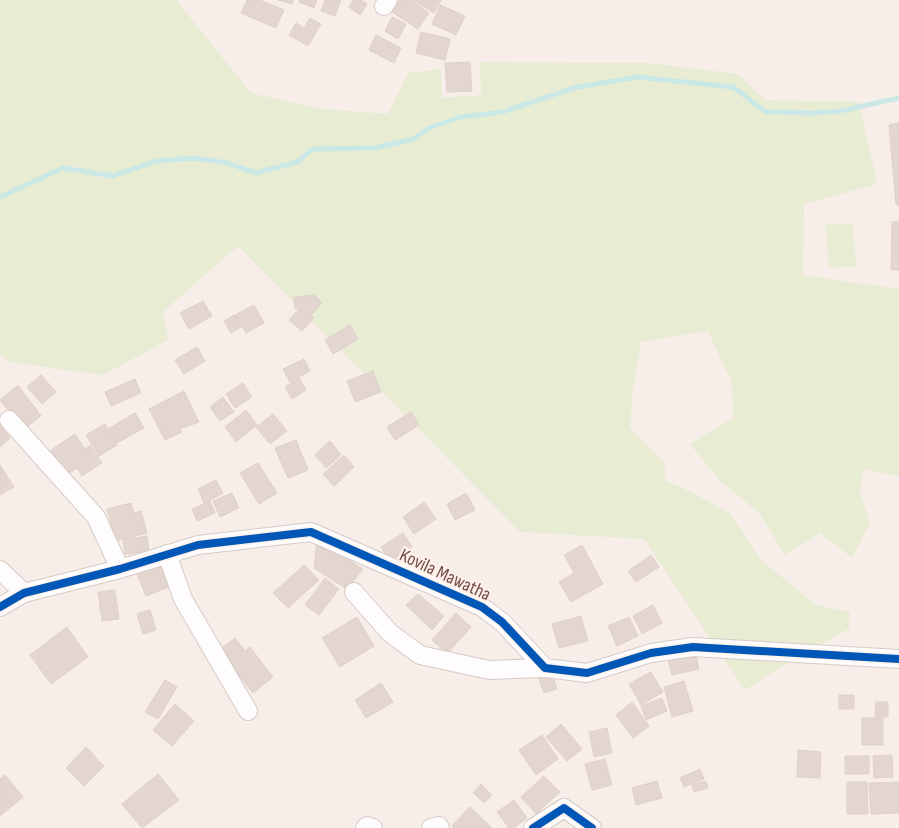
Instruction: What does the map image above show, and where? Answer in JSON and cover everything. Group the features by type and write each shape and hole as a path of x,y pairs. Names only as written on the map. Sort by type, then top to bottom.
{"street":[{"path":"9,420 96,518 120,569"},
{"name":"Kovila Mawatha","path":"0,607 24,593 120,569 198,545 311,532 482,607 502,622 545,668"},
{"path":"167,554 183,600 248,711"},
{"path":"0,570 24,593"},
{"path":"354,592 390,633 420,654 489,670 545,668 587,673 651,653 693,648 899,659"},
{"path":"533,828 564,808 592,828"},
{"path":"365,828 367,826 373,828"},
{"path":"431,828 439,826 440,828"}],"green space":[{"path":"0,0 176,0 251,93 322,109 388,114 408,73 441,69 442,98 481,95 480,62 648,63 738,74 765,100 859,102 877,184 804,204 803,275 899,289 899,476 863,469 860,493 870,522 852,558 820,533 785,555 759,513 720,481 690,444 734,417 731,381 708,331 641,342 633,390 630,428 664,462 666,481 731,514 761,560 816,605 850,612 849,629 796,658 745,690 644,539 520,532 238,246 163,312 168,340 103,375 10,362 0,354"},
{"path":"853,223 856,266 829,268 825,225"}],"building":[{"path":"247,0 260,0 284,10 276,28 241,13"},
{"path":"278,0 293,0 292,4"},
{"path":"300,0 317,0 314,8 299,2"},
{"path":"325,0 341,0 335,16 321,11"},
{"path":"353,0 361,0 367,4 360,15 349,7"},
{"path":"400,0 410,0 429,13 418,29 392,12"},
{"path":"412,0 441,0 434,13"},
{"path":"440,5 465,16 456,35 432,24"},
{"path":"392,17 406,24 398,39 385,31"},
{"path":"310,18 321,24 308,46 289,35 296,23 304,28"},
{"path":"421,32 450,39 445,60 416,53"},
{"path":"376,35 401,48 394,63 369,50"},
{"path":"470,62 472,91 447,92 445,63"},
{"path":"899,123 899,205 896,205 889,125"},
{"path":"899,221 899,270 891,270 892,222"},
{"path":"314,295 322,303 311,315 314,318 302,331 289,320 300,308 295,309 294,297"},
{"path":"203,301 212,316 189,329 180,313"},
{"path":"254,305 264,323 246,333 235,315"},
{"path":"234,315 241,327 231,333 224,321"},
{"path":"350,325 358,339 333,354 325,340"},
{"path":"197,347 205,361 184,374 175,360"},
{"path":"304,359 310,371 290,382 283,369"},
{"path":"373,371 381,392 355,402 347,381"},
{"path":"41,375 56,392 42,404 27,387"},
{"path":"299,378 306,390 292,399 285,387"},
{"path":"135,379 141,393 111,406 105,392"},
{"path":"243,383 252,397 235,408 226,394"},
{"path":"18,385 41,416 23,430 0,400"},
{"path":"184,391 199,422 180,429 182,432 165,440 149,409"},
{"path":"223,397 234,412 220,421 210,407"},
{"path":"246,410 257,425 236,442 225,427"},
{"path":"411,412 419,425 395,440 387,427"},
{"path":"135,413 144,428 117,443 108,429"},
{"path":"273,414 287,431 270,444 256,427"},
{"path":"105,424 117,445 99,456 86,435"},
{"path":"0,426 10,438 0,447"},
{"path":"75,434 85,449 90,445 102,463 82,476 77,468 67,475 51,450"},
{"path":"296,440 308,470 288,478 275,448"},
{"path":"330,441 341,455 326,468 315,455"},
{"path":"344,455 354,467 334,486 323,474"},
{"path":"258,463 277,493 259,504 240,473"},
{"path":"0,465 14,487 0,495"},
{"path":"216,480 223,493 204,503 198,489"},
{"path":"232,493 239,508 220,517 213,501"},
{"path":"466,493 475,510 455,520 447,504"},
{"path":"210,501 215,513 197,521 192,509"},
{"path":"424,502 436,519 414,534 403,517"},
{"path":"131,503 134,513 141,511 147,533 116,541 107,509"},
{"path":"403,533 412,547 390,561 381,547"},
{"path":"147,536 149,551 125,554 123,540"},
{"path":"317,540 363,569 347,589 314,568"},
{"path":"582,545 603,584 571,602 559,582 574,573 564,555"},
{"path":"651,555 659,567 636,582 628,571"},
{"path":"162,564 171,586 146,596 137,574"},
{"path":"304,565 319,580 288,608 273,593"},
{"path":"325,578 339,589 319,615 305,605"},
{"path":"115,590 119,619 102,621 98,592"},
{"path":"418,594 444,616 432,630 406,605"},
{"path":"653,605 662,623 642,634 633,616"},
{"path":"150,610 156,630 143,634 137,614"},
{"path":"456,613 471,627 447,654 432,640"},
{"path":"581,616 588,641 559,648 552,624"},
{"path":"357,617 374,646 340,667 322,638"},
{"path":"629,617 638,636 617,646 608,626"},
{"path":"67,627 88,657 51,684 30,655"},
{"path":"235,638 245,651 250,647 273,677 253,693 219,650"},
{"path":"695,652 699,669 672,675 668,659"},
{"path":"651,672 663,692 641,705 629,684"},
{"path":"552,674 557,689 544,693 539,679"},
{"path":"165,680 177,687 158,719 145,712"},
{"path":"684,681 693,711 672,717 664,687"},
{"path":"381,683 393,702 366,718 355,700"},
{"path":"839,695 854,695 854,709 839,709"},
{"path":"662,698 667,711 646,720 641,706"},
{"path":"632,702 649,726 633,738 616,715"},
{"path":"876,702 888,702 888,717 875,717"},
{"path":"175,704 194,721 172,746 153,730"},
{"path":"862,718 883,718 883,745 862,745"},
{"path":"561,724 582,749 567,761 546,737"},
{"path":"607,728 612,753 594,757 589,732"},
{"path":"542,735 558,759 536,775 519,750"},
{"path":"86,747 104,766 84,786 66,768"},
{"path":"798,750 821,752 820,778 797,777"},
{"path":"892,755 893,777 874,778 873,756"},
{"path":"845,756 869,756 869,774 845,774"},
{"path":"605,759 612,785 592,790 585,764"},
{"path":"700,769 704,779 684,787 680,778"},
{"path":"158,774 179,800 142,828 122,804"},
{"path":"5,775 23,797 0,816 0,779"},
{"path":"544,776 560,792 536,814 521,797"},
{"path":"657,781 662,798 636,805 632,788"},
{"path":"706,781 708,788 694,792 692,785"},
{"path":"847,782 867,782 868,814 847,814"},
{"path":"899,782 899,813 871,814 869,783"},
{"path":"481,784 492,795 484,803 473,793"},
{"path":"514,800 527,818 514,828 509,828 497,812"},
{"path":"470,807 492,828 454,828 452,826"}],"waterway":[{"path":"0,197 63,168 113,176 156,161 195,158 227,163 256,173 298,162 312,149 375,148 413,139 429,128 461,117 502,112 574,88 637,77 733,87 766,112 813,113 840,111 899,98"}],"cycle path":[{"path":"0,607 24,593 120,569 198,545 311,532 482,607 502,622 545,668 587,673 651,653 693,647 899,659"},
{"path":"533,828 564,808 592,828"}]}
